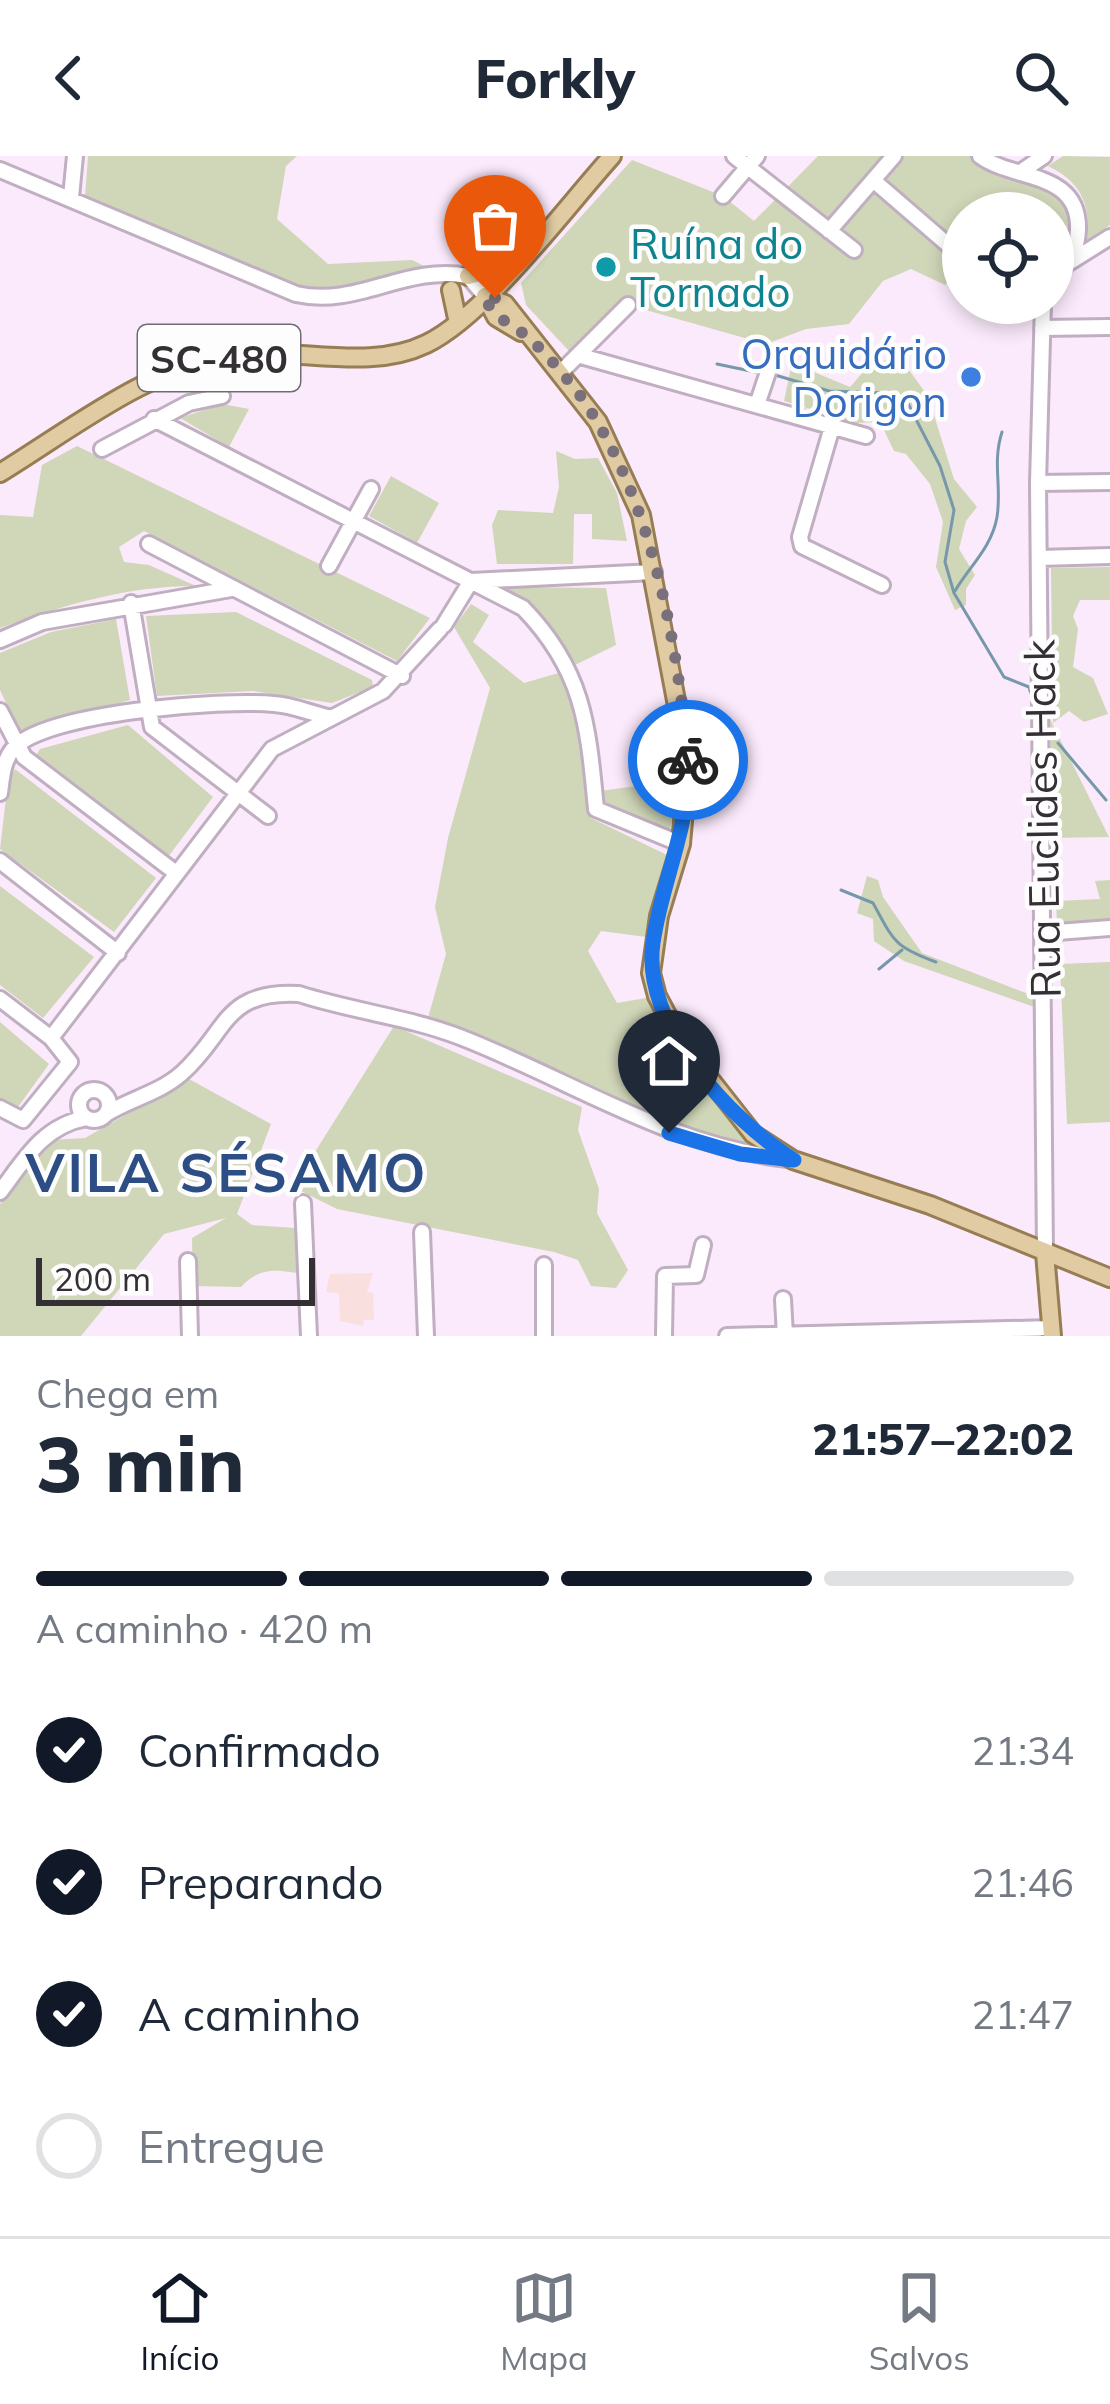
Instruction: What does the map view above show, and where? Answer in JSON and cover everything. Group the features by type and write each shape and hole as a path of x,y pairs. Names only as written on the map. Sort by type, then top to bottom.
{"main road":[{"name":"SC-480","path":"0,473 145,386 201,361 275,352 379,357 406,353 458,323 612,156"},
{"path":"468,276 515,264"},
{"path":"505,316 515,264"},
{"path":"451,290 458,323 505,316"},
{"path":"484,296 505,304 505,316 562,372 623,465 654,572 686,741 687,808 652,945 657,996 724,1104 753,1134 794,1160 930,1204 1110,1278"},
{"name":"Rua Euclides Hack","path":"1045,1253 1052,1332"}],"street":[{"path":"71,197 75,156"},
{"path":"734,156 752,162 854,250"},
{"path":"829,230 893,156"},
{"path":"980,156 1062,192"},
{"path":"1022,171 1045,156"},
{"path":"723,196 752,162"},
{"path":"0,170 256,278 318,299 358,297 402,277 436,273 468,276 484,296"},
{"path":"873,180 942,239"},
{"path":"1074,214 1078,231 1074,246"},
{"path":"1074,260 1110,237"},
{"path":"436,273 451,290 484,296"},
{"path":"562,372 628,305"},
{"name":"Rua Euclides Hack","path":"1042,324 1038,483 1045,1253"},
{"path":"1042,328 1110,327"},
{"path":"581,356 866,436"},
{"path":"758,405 770,366"},
{"path":"102,448 154,419 222,396"},
{"path":"154,419 523,608 554,640 581,695 596,809 681,844"},
{"path":"832,427 800,537 802,546 882,585"},
{"path":"1038,483 1110,482"},
{"path":"329,566 371,489"},
{"path":"149,544 402,676"},
{"path":"1039,558 1110,556"},
{"path":"471,581 654,572"},
{"path":"51,1038 272,749 383,692 402,676 471,581"},
{"path":"0,640 42,622 231,589"},
{"path":"131,603 152,727 268,816"},
{"path":"0,793 5,763 15,746 94,718 205,702 278,704 328,717"},
{"path":"0,711 15,746 176,873"},
{"path":"0,861 118,953"},
{"path":"1044,932 1110,928"},
{"path":"82,1111 106,1114 126,1101 155,1092 183,1073 226,1015 247,1000 273,992 299,994 466,1039 669,1133 740,1154 794,1160"},
{"path":"0,1000 51,1038 70,1062 23,1120 0,1108"},
{"path":"0,1192 43,1136 82,1111 91,1090 126,1101"},
{"path":"105,1095 106,1114"},
{"path":"303,1203 309,1336"},
{"path":"422,1232 426,1336"},
{"path":"664,1336 664,1276 696,1275 703,1245"},
{"path":"188,1261 190,1336"},
{"path":"544,1265 544,1336"},
{"path":"783,1299 784,1335"},
{"path":"727,1336 1052,1332"}],"shaded area":[{"path":"373,1273 367,1292 373,1293 374,1320 364,1320 363,1326 340,1321 339,1293 326,1292 330,1274"}],"green space":[{"path":"88,156 297,156 286,166 277,219 328,264 412,260 426,267 357,293 331,294 261,275 85,197"},
{"path":"818,156 976,156 993,172 1053,192 942,192 942,284 911,269 883,281 849,324 806,329 766,344 628,305 613,310 569,351 526,305 521,283 632,160 723,196 754,221"},
{"path":"1063,156 1110,157 1110,225 1087,240 1081,196 1069,179 1048,166"},
{"path":"900,358 928,396 954,479 977,507 966,521 959,549 975,575 966,589 966,605 955,610 936,567 943,522 930,484 906,454 894,451 880,422 855,423 784,401 792,363 850,387 871,363"},
{"path":"222,404 249,409 229,447 180,418"},
{"path":"77,446 430,618 397,661 144,531 119,547 124,562 149,565 196,586 96,598 0,628 0,515 33,517 42,465"},
{"path":"556,451 575,459 598,458 617,493 627,541 592,539 592,514 574,514 573,564 497,564 492,525 498,510 553,513 559,487"},
{"path":"391,476 439,503 417,543 369,516"},
{"path":"1110,567 1110,600 1080,600 1073,616 1078,629 1073,667 1093,678 1108,714 1084,722 1069,711 1053,723 1051,568"},
{"path":"506,587 606,588 616,645 575,665 561,640"},
{"path":"471,604 489,615 473,642 524,683 562,672 577,699 591,818 669,856 646,937 601,931 588,951 617,1003 652,997 698,1077 759,1151 600,1096 428,1018 446,954 435,907 448,838 490,688 454,627"},
{"path":"236,612 372,680 373,687 332,703 253,691 157,696 146,616"},
{"path":"116,619 130,700 19,731 0,690 0,653 51,632"},
{"path":"1050,719 1109,837 1052,838"},
{"path":"128,725 213,797 168,857 35,757 40,749"},
{"path":"676,761 679,783 669,835 604,808 600,791 636,786 635,766"},
{"path":"15,769 156,878 114,932 0,849 8,781"},
{"path":"867,876 878,880 883,897 922,953 1039,998 1040,1009 904,961 874,941 873,919 857,913"},
{"path":"1110,880 1110,921 1057,925 1056,901 1100,899 1095,881"},
{"path":"0,886 94,957 43,1018 0,985"},
{"path":"1110,962 1110,1122 1067,1124 1060,964"},
{"path":"0,1022 49,1064 18,1107 0,1101"},
{"path":"394,1026 582,1107 578,1130 599,1189 597,1213 628,1270 616,1288 591,1286 578,1260 554,1252 337,1209 293,1187"},
{"path":"189,1079 271,1124 237,1214 252,1225 296,1228 298,1273 267,1271 241,1287 193,1286 192,1238 226,1218 164,1234 81,1336 0,1336 0,1204 51,1140 85,1138"}],"waterway":[{"path":"717,364 760,373"},
{"path":"775,375 829,391 887,393 910,408"},
{"path":"903,394 940,466 954,510 945,562 954,593 1004,677 1029,687 1034,704"},
{"path":"955,591 994,528 1002,432"},
{"path":"1058,743 1106,800"},
{"path":"841,890 873,903 896,941 936,962"},
{"path":"879,969 902,950"}],"way so far":[{"path":"495,298 484,296 496,317 527,336 572,384 629,479 654,572 688,760"}],"place":[{"name":"Ruína do Tornado","path":"606,267"},
{"name":"Orquidário Dorigon","path":"971,377"}],"district":[{"name":"VILA SÉSAMO","path":"227,1172"}],"route":[{"path":"669,1133 740,1154 794,1160 753,1134 724,1104 683,1045 657,996 651,973 652,945 681,844 688,760"}]}
